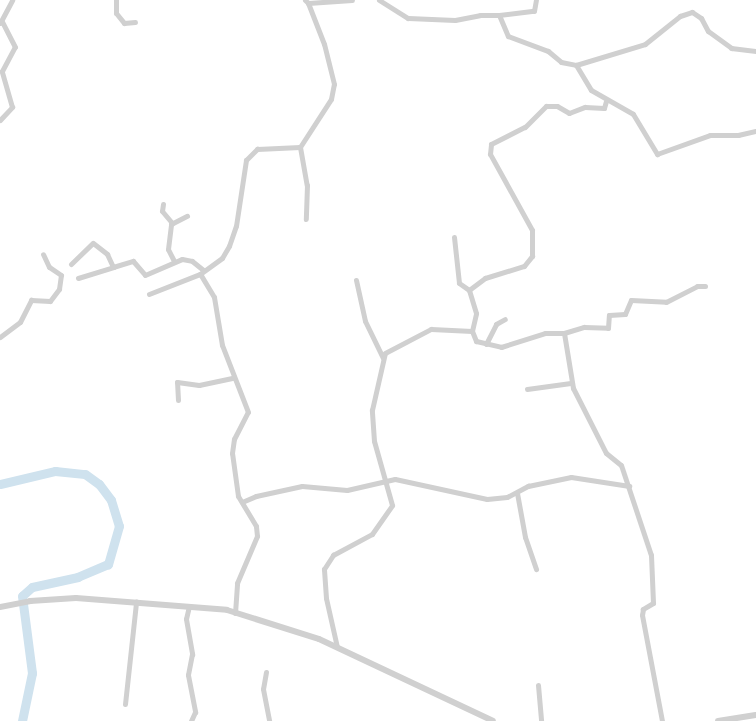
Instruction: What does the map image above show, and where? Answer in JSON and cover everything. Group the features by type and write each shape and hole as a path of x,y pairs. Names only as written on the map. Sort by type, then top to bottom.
{"street":[{"path":"0,120 12,107 2,71 15,46 1,23 12,0"},
{"path":"116,0 116,13 124,23 135,22"},
{"path":"306,219 307,185 300,147 334,88 324,44 307,2 352,0"},
{"path":"379,0 408,18 455,20 480,15 534,11 536,0"},
{"path":"499,15 503,31 510,38 548,51 561,62 576,65 646,44 688,13 698,15 708,32 731,48 756,50"},
{"path":"576,65 588,88 606,101 633,114 657,154 710,135 738,135 756,131"},
{"path":"469,290 485,278 524,266 532,256 532,230 490,154 491,144 525,127 546,106 556,106 569,112 587,107 602,108 606,106 606,101"},
{"path":"149,294 202,272 222,258 229,246 236,226 246,160 257,149 300,147"},
{"path":"163,204 162,211 172,223 168,249 174,261"},
{"path":"172,223 187,216"},
{"path":"454,237 459,283 469,290 476,317 472,331 475,340 486,344 507,346 545,333 564,334 584,327 608,328 609,315 625,314 631,300 666,302 697,286 705,286"},
{"path":"71,264 93,243 107,254 113,267"},
{"path":"0,337 20,322 32,298 50,301 59,289 61,275 49,267 42,254"},
{"path":"78,278 133,261 146,275 174,261 188,260 202,272 214,297 217,330 233,378 248,412 232,447 237,490 256,526 257,536 237,583 236,613"},
{"path":"356,280 365,321 383,358"},
{"path":"486,344 496,324 505,319"},
{"path":"337,647 326,598 324,569 333,555 363,541 389,513 393,502 374,441 372,410 383,358 390,348 431,329 472,331"},
{"path":"564,334 571,383 606,453 618,460 629,486 652,559 653,603 643,609 642,615 662,721"},
{"path":"178,400 177,382 199,385 233,378"},
{"path":"527,389 571,383"},
{"path":"242,502 256,496 302,486 347,490 386,479 414,480 477,498 497,499 517,493 528,486 572,477 629,486"},
{"path":"517,493 525,537 536,569"},
{"path":"0,608 30,601 70,598 189,606 236,613 337,647 493,721"},
{"path":"125,704 136,602"},
{"path":"189,606 186,619 192,654 188,675 194,709 191,721"},
{"path":"266,672 263,689 269,721"},
{"path":"538,685 541,721"},
{"path":"718,721 756,715"}],"waterway":[{"path":"0,484 55,471 85,474 99,484 111,500 119,526 108,564 78,577 32,587 22,596 32,673 22,721"}]}
